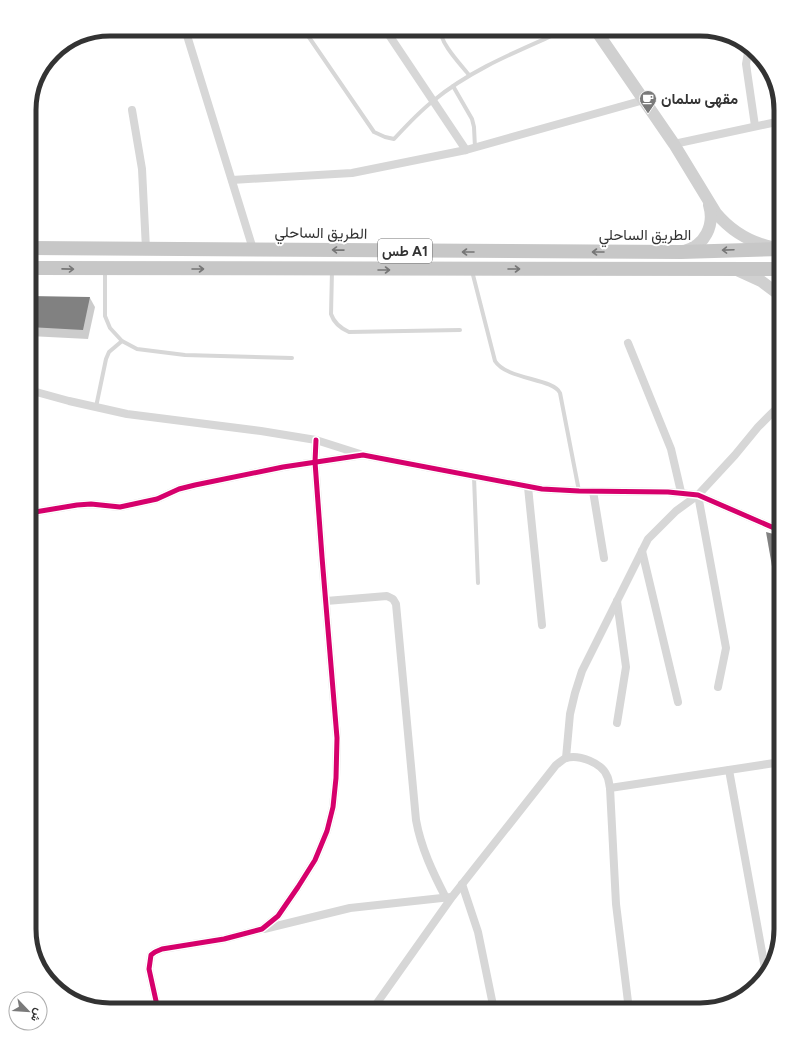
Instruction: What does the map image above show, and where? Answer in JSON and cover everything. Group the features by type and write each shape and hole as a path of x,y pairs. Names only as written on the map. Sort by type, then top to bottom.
{"highway":[{"name":"الطريق الساحلي","path":"36,248 680,252 774,248"},
{"name":"طس A1","path":"36,268 774,269"}],"main road":[{"path":"600,36 674,144 709,204 724,222 742,236 763,245 774,247"},
{"path":"680,252 700,243 708,232 711,218 709,204"},
{"path":"736,270 761,281 774,291"}],"street":[{"path":"187,36 253,249"},
{"path":"389,36 466,150"},
{"path":"748,53 746,64 755,126"},
{"path":"232,180 352,173 475,148 644,100"},
{"path":"132,110 142,169 146,249"},
{"path":"674,144 774,122"},
{"path":"628,343 671,449 681,492"},
{"path":"36,392 96,408 127,414 261,431 316,440 363,455 528,487 579,491 681,492 698,495 774,529"},
{"path":"566,758 570,714 582,671 648,539 676,511 698,495 774,411"},
{"path":"262,929 278,916 308,872 321,845 333,807 338,738 315,462 316,440"},
{"path":"36,510 91,504 120,507 138,504 157,499 179,489 250,473 363,455"},
{"path":"528,487 542,625"},
{"path":"594,491 604,558"},
{"path":"698,495 726,648 718,687"},
{"path":"642,551 678,702"},
{"path":"326,601 387,596 393,599 396,604 416,820 427,858 449,898"},
{"path":"617,600 626,667 617,723"},
{"path":"377,1003 449,898 462,884 556,765 566,758 577,757 588,760 600,767 607,775 610,788 616,904 628,1003"},
{"path":"610,788 774,763"},
{"path":"729,770 764,965"},
{"path":"462,884 478,932 493,1003"},
{"path":"156,1003 149,969 151,955 155,952 224,939 350,908 449,898"}],"lane":[{"path":"308,36 374,132 394,139 432,101 469,75 508,55 551,36"},
{"path":"441,36 444,42 469,75"},
{"path":"453,86 472,118 475,148"},
{"path":"104,269 105,316 110,328 122,341 137,349 185,356 292,358"},
{"path":"332,269 331,314 333,320 341,328 348,332 460,330"},
{"path":"471,269 497,365 514,374 556,387 560,393 579,491"},
{"path":"96,408 106,359 109,352 122,341"},
{"path":"474,477 478,583"}],"building":[{"path":"36,296 90,297 83,330 36,327"},
{"path":"766,532 774,534 773,572"}],"cycle path":[{"path":"156,1003 149,969 151,955 162,949 224,939 262,929 278,916 298,887 315,860 327,831 333,807 336,778 337,738 315,462 316,440"},
{"path":"36,512 91,504 120,507 157,499 179,489 195,485 283,467 363,455 542,489 668,492 698,495 774,528"}],"place":[{"name":"مقهى سلمان","path":"648,114"}]}
